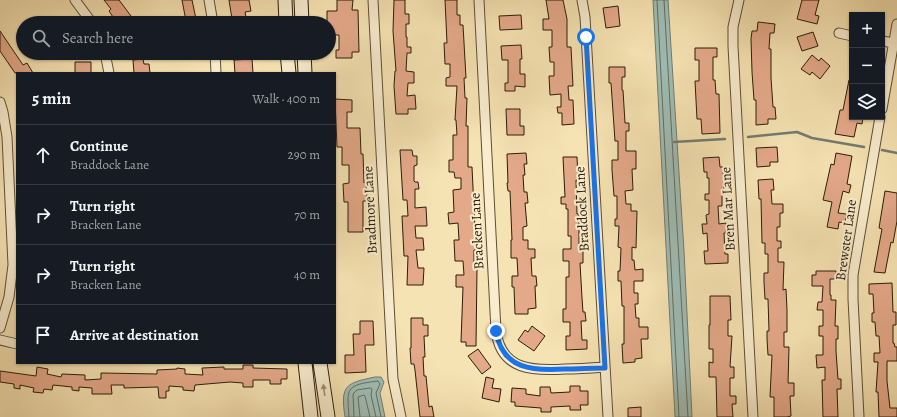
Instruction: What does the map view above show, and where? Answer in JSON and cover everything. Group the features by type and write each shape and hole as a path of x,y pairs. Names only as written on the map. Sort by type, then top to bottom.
{"main road":[{"path":"285,0 286,16"},
{"path":"301,0 302,16"},
{"path":"288,60 289,72"},
{"path":"304,60 304,72"},
{"path":"304,364 311,417"},
{"path":"320,364 328,417"}],"street":[{"path":"75,0 87,16"},
{"path":"209,0 212,16"},
{"name":"Bradmore Lane","path":"372,0 393,379 401,417"},
{"name":"Bracken Lane","path":"479,0 496,331 499,343 506,355 512,360 530,369 547,370 605,368"},
{"name":"Braddock Lane","path":"582,0 586,17 608,417"},
{"name":"Bren Mar Lane","path":"739,0 733,27 733,46 753,417"},
{"path":"885,92 897,24"},
{"path":"839,33 849,35"},
{"path":"885,42 894,43"},
{"path":"106,60 109,72"},
{"path":"215,60 216,72"},
{"path":"0,102 7,137 13,260 12,283 0,328"},
{"name":"Brewster Lane","path":"859,417 853,279 856,252 879,120"},
{"path":"0,340 16,344"}],"water":[{"path":"653,0 668,0 684,251 692,417 675,417"},
{"path":"381,377 384,382 380,393 385,417 345,417 344,398 347,387 357,381"}],"building":[{"path":"104,0 119,0 131,16 112,16 109,11 111,9"},
{"path":"182,0 192,0 195,16 185,16"},
{"path":"229,0 249,0 251,11 245,12 246,16 232,16"},
{"path":"337,0 353,0 352,10 358,10 359,52 352,52 352,58 336,58 336,50 339,50 339,35 336,35 336,16 327,16 327,11 337,11"},
{"path":"394,0 405,0 405,14 409,14 409,24 406,24 406,37 407,47 411,47 411,53 407,53 406,71 414,72 414,83 408,83 407,96 415,95 416,109 408,109 408,114 396,114 394,86 396,71 393,31"},
{"path":"445,0 457,0 457,15 460,15 460,25 463,25 466,78 464,78 465,98 467,98 466,126 468,126 468,167 472,167 476,250 474,250 474,269 477,269 476,346 466,346 466,342 461,342 463,287 456,287 456,275 464,275 463,261 455,261 454,240 459,240 458,223 449,224 448,213 454,212 453,190 461,189 461,178 455,178 454,172 449,172 449,160 453,160 453,135 457,135 455,120 457,86 446,86 446,78 450,77 450,64 445,64 444,43 447,43"},
{"path":"546,0 563,0 567,19 567,47 571,47 573,86 568,86 569,100 573,100 574,124 562,125 562,113 558,113 557,107 561,107 561,94 550,95 549,76 554,76 554,62 550,62 549,47 552,47 552,30 543,30 543,19 549,19"},
{"path":"802,0 819,0 815,15 819,16 817,24 797,19"},
{"path":"618,6 620,26 606,28 603,8"},
{"path":"521,15 522,29 500,30 499,16"},
{"path":"758,22 775,24 774,33 770,33 769,49 771,49 773,107 775,107 776,119 768,119 768,124 756,125 756,100 754,100 751,39 752,31 757,31"},
{"path":"0,31 16,55 16,60 20,60 23,65 27,63 32,72 15,73 0,51"},
{"path":"813,32 818,46 802,51 797,37"},
{"path":"521,45 522,59 520,59 520,74 525,74 525,87 515,86 515,91 505,91 505,83 508,83 508,60 502,60 501,46"},
{"path":"695,48 717,48 717,57 713,57 713,80 715,80 716,94 719,94 720,133 702,134 701,119 697,119 695,81 699,81 699,60 695,60"},
{"path":"812,55 819,61 821,58 830,66 820,79 812,72 810,75 801,69"},
{"path":"133,60 143,60 144,64 149,64 150,72 134,72"},
{"path":"234,60 252,60 253,72 235,72"},
{"path":"75,62 91,62 91,72 75,72"},
{"path":"609,67 625,67 625,77 622,77 622,90 625,123 629,123 629,131 626,131 626,151 636,151 636,169 632,169 633,190 625,191 626,204 631,204 631,211 637,211 636,248 632,247 632,260 634,260 635,270 643,269 643,281 634,281 634,293 638,293 638,304 635,304 636,318 639,318 639,327 648,327 648,339 641,339 642,358 635,359 635,362 623,363 622,344 624,344 624,306 622,306 621,281 618,281 621,248 618,247 619,226 615,226 615,219 617,219 617,196 614,196 612,170 612,160 618,160 618,141 615,141 611,83 609,83"},
{"path":"849,80 849,120 863,120 862,124 857,123 854,137 835,134 840,110 843,110"},
{"path":"336,99 352,100 352,112 347,112 347,128 360,128 361,154 363,154 364,183 366,182 367,201 363,201 363,232 348,232 348,202 344,202 343,184 349,183 349,165 342,165 342,147 337,147"},
{"path":"506,109 520,109 520,126 524,126 524,135 507,135"},
{"path":"777,147 778,162 770,162 770,166 757,167 756,148"},
{"path":"400,150 412,150 413,156 417,156 417,165 414,166 414,181 418,182 419,189 415,189 415,208 426,207 427,226 415,226 416,238 423,238 424,250 416,250 418,268 424,268 423,285 407,285 408,256 404,256 402,216 408,216 407,200 403,200"},
{"path":"526,153 527,164 524,164 525,175 523,175 524,192 527,192 528,203 525,203 527,226 523,227 523,240 528,240 528,249 535,249 535,258 531,258 532,276 536,276 537,286 535,286 536,308 528,309 528,314 515,314 512,276 518,276 517,258 511,258 512,240 510,191 508,191 507,183 507,154"},
{"path":"836,153 852,156 847,184 851,185 849,193 843,191 838,213 846,214 845,223 839,222 838,229 827,227 832,202 823,200 831,164 834,165"},
{"path":"563,157 577,157 577,214 579,214 579,244 583,244 583,263 580,263 583,312 585,312 586,321 581,321 582,340 587,340 587,349 566,350 566,336 570,336 570,322 563,322 563,309 566,309 566,277 569,277 569,261 563,261 563,249 571,249 571,236 568,236 568,209 566,209 566,204 561,204 561,197 565,197"},
{"path":"719,157 720,167 723,167 724,194 722,194 722,206 718,206 719,224 726,223 726,233 724,233 725,254 728,254 728,263 705,264 704,251 708,251 707,233 703,234 702,224 707,224 706,215 709,214 709,200 705,200 705,194 709,194 709,178 707,178 707,172 704,172 703,158"},
{"path":"773,179 774,190 771,190 772,204 783,204 783,213 780,213 780,227 777,227 777,241 781,241 781,248 778,248 778,262 784,262 783,290 786,289 787,332 784,332 784,347 789,347 788,383 794,383 794,396 790,396 791,416 787,417 774,417 774,397 770,397 772,355 768,355 768,299 765,299 764,282 764,273 768,273 768,254 765,254 765,243 762,243 761,199 759,199 758,180"},
{"path":"885,191 897,193 897,221 885,273 874,272 882,229 879,228"},
{"path":"816,271 836,271 836,279 830,279 830,295 831,300 836,300 835,326 838,326 836,351 838,379 841,379 841,389 837,389 838,417 823,417 822,380 825,380 825,367 817,368 816,355 823,355 823,336 819,336 819,326 823,326 823,310 817,310 818,302 822,302 823,286 812,286 812,275 816,275"},
{"path":"892,283 893,312 896,312 896,325 893,325 893,343 895,347 897,347 897,361 887,361 887,381 890,408 897,408 897,417 879,417 878,392 876,392 878,362 874,362 874,353 880,353 879,336 876,336 875,322 872,322 872,313 874,313 873,294 869,294 869,284"},
{"path":"710,296 730,296 731,320 728,320 728,336 732,336 730,367 734,367 734,378 730,378 730,396 736,396 736,404 732,404 733,417 717,417 716,377 709,377 709,362 713,363 713,349 709,349"},
{"path":"411,318 423,318 423,325 428,325 428,336 424,336 424,376 426,376 429,407 432,406 434,417 420,417 414,364 411,364"},
{"path":"360,321 373,321 374,345 365,345 366,372 345,373 345,355 354,355 353,334 360,334"},
{"path":"532,326 545,336 534,351 518,340 525,330 528,332"},
{"path":"478,349 491,367 482,374 468,356"},
{"path":"243,365 253,365 253,368 287,369 287,379 281,379 281,384 270,384 270,380 253,380 253,387 243,387 243,383 230,382 195,385 194,391 183,390 183,387 169,386 169,391 166,391 166,398 159,398 158,387 124,388 124,385 111,385 112,394 92,394 92,388 79,387 79,391 72,390 72,387 53,385 52,390 44,389 43,393 33,392 34,388 20,385 20,389 14,388 14,384 0,382 0,371 36,376 37,367 48,369 47,374 61,377 62,374 85,375 85,380 101,379 101,373 157,374 157,370 177,368 185,369 185,374 203,375 202,368 224,367 224,369 243,369"},
{"path":"486,377 494,379 492,388 501,389 499,402 482,398"},
{"path":"570,386 580,386 580,391 588,391 588,405 580,405 581,410 570,410 570,406 551,407 551,412 541,412 541,408 515,406 515,402 511,402 512,388 526,389 526,394 540,396 540,387 550,387 551,393 570,392"},
{"path":"641,407 641,417 628,417 628,408"}],"waterway":[{"path":"748,137 797,132 812,138 864,147"},
{"path":"674,142 725,139"},
{"path":"882,150 897,153"}],"route":[{"path":"496,331 499,343 506,355 517,364 524,367 537,370 605,368 586,37"}]}
